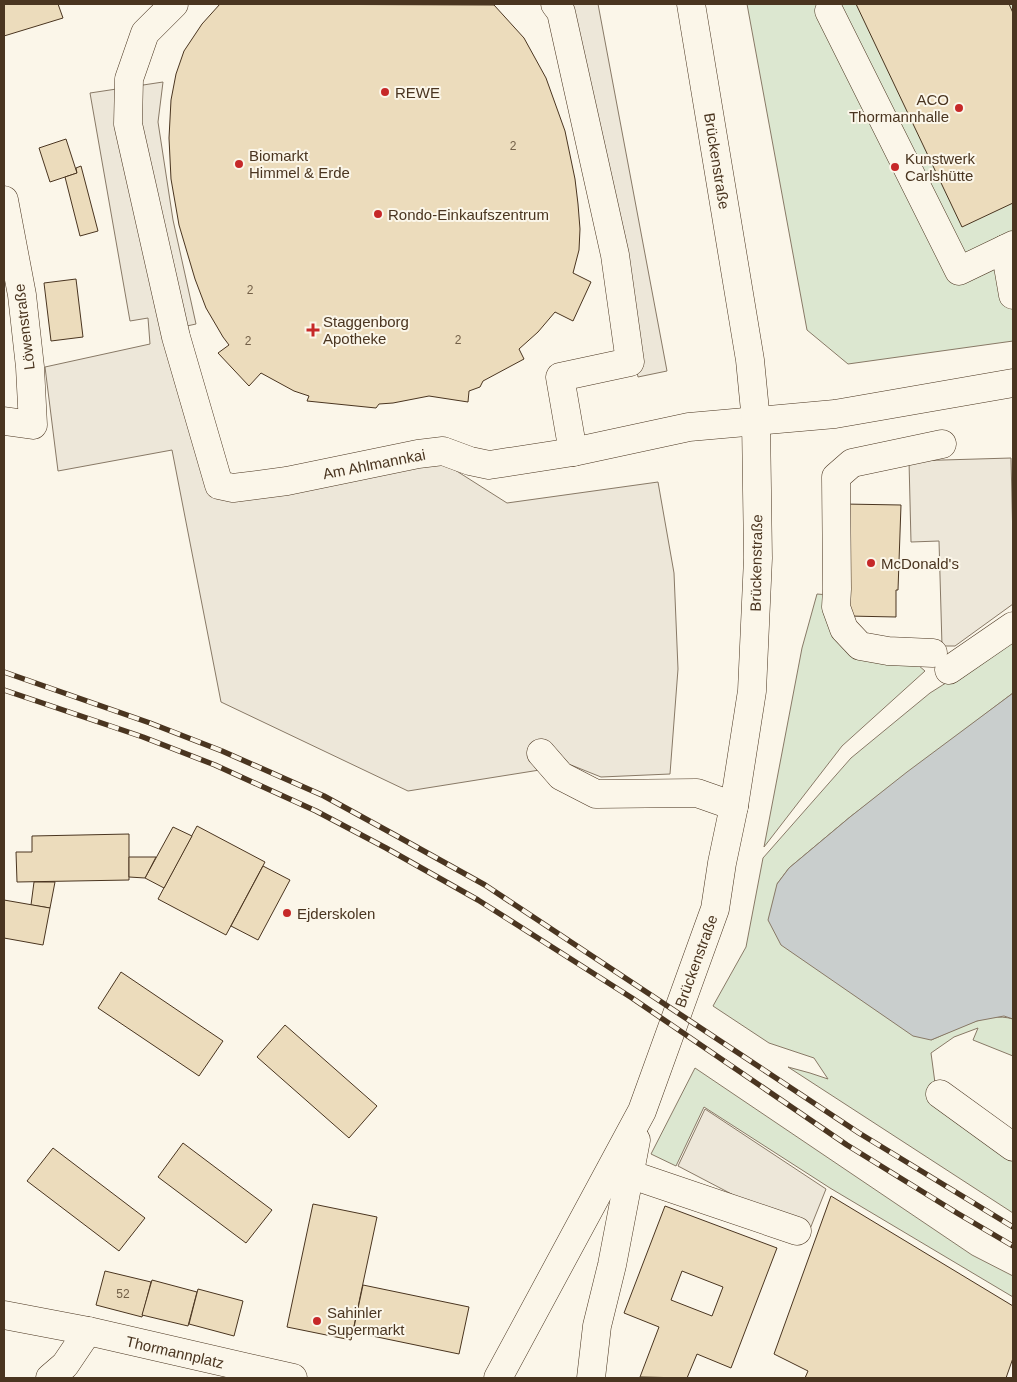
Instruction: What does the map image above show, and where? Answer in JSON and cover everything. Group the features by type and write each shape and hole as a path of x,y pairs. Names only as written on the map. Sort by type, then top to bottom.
{"main road":[{"name":"Am Ahlmannkai","path":"174,4 145,32 129,79 128,124 176,336 219,485 234,488 287,481 418,454 443,451 470,461 489,465 573,452 689,427 835,414 1013,383"},
{"path":"556,4 561,12 615,255 630,362 560,377 573,452"},
{"name":"Brückenstraße","path":"498,1378 642,1111 716,909 722,863 734,806 752,691 758,558 756,421 750,360 691,4"},
{"path":"829,11 959,271 1009,247 1013,295"},
{"name":"Löwenstraße","path":"4,200 22,295 30,366 33,425 4,421"},
{"path":"942,444 852,463 836,477 836,607 844,629 860,646 941,662 1013,626"},
{"path":"541,753 561,776 596,794 697,793 734,806"},
{"path":"940,1094 1013,1147"},
{"name":"Brückenstraße","path":"592,1378 597,1326 612,1266 642,1111"},
{"path":"629,1174 797,1231"},
{"name":"Thormannplatz","path":"4,1315 88,1331 293,1378"},
{"path":"597,1326 604,1378"},
{"path":"63,1374 88,1331"}],"green space":[{"name":"Kunstwerk Carlshütte","path":"747,4 1013,4 1013,341 848,364 807,330"},
{"path":"817,594 829,595 840,630 918,665 925,671 842,746 764,847 802,648"},
{"path":"1013,639 1013,693 850,817 789,868 777,884 931,1040 982,1019 1003,1017 1013,1019 1013,1056 973,1040 978,1028 954,1037 931,1053 937,1098 1013,1152 1013,1213 788,1067 828,1079 814,1058 769,1043 713,1006 746,947 763,858 851,758 930,693"},
{"path":"695,1068 972,1255 1013,1276 1013,1297 830,1188 704,1107 676,1166 651,1154"}],"shaded area":[{"path":"568,4 598,4 667,371 638,377"},
{"path":"163,82 158,122 173,220 196,324 173,329 208,490 444,463 507,503 658,482 674,573 678,669 670,774 601,777 571,765 408,791 221,702 172,450 58,471 45,367 150,344 148,318 130,321 90,93"},
{"path":"1011,458 1013,604 955,646 942,646 939,541 911,542 909,461"},
{"path":"1013,693 1013,1019 1004,1016 977,1021 931,1040 913,1036 781,945 768,920 777,884 789,868 850,817"},
{"path":"705,1109 826,1189 808,1234 678,1166"}],"building":[{"path":"4,4 58,4 63,18 4,36"},
{"name":"Rondo-Einkaufszentrum","path":"220,4 494,5 524,38 546,78 565,131 575,179 580,229 579,250 573,273 591,282 573,321 555,312 538,332 519,349 524,359 483,381 480,387 469,391 468,402 429,396 379,404 376,408 307,401 309,396 294,391 261,373 249,386 218,353 229,345 206,308 195,279 179,225 171,179 169,138 171,100 176,74 184,51 202,24"},
{"name":"ACO Thormannhalle","path":"856,4 1009,4 1013,13 1013,203 962,227"},
{"path":"66,139 77,173 50,182 39,148"},
{"path":"81,166 98,231 80,236 65,177 77,173 76,168"},
{"path":"76,279 83,337 51,341 44,283"},
{"name":"McDonald's","path":"844,504 901,505 896,617 848,616"},
{"path":"197,826 265,862 226,935 158,899"},
{"path":"173,827 192,836 164,888 145,878"},
{"path":"129,834 129,880 17,882 16,852 32,852 32,836"},
{"path":"129,857 156,857 145,878 129,877"},
{"path":"263,866 290,880 258,940 231,926"},
{"path":"34,882 55,882 50,908 31,905"},
{"path":"4,900 50,908 43,945 4,938"},
{"path":"121,972 223,1041 199,1076 98,1008"},
{"path":"285,1025 377,1106 349,1138 257,1057"},
{"path":"183,1143 272,1210 246,1243 158,1177"},
{"path":"53,1148 145,1218 119,1251 27,1181"},
{"path":"831,1196 1013,1306 1013,1358 1006,1378 805,1378 808,1371 774,1354"},
{"path":"313,1204 377,1217 351,1340 287,1327"},
{"path":"665,1206 777,1248 731,1368 697,1354 687,1378 640,1377 659,1327 624,1313","holes":["682,1271 723,1287 712,1316 671,1300"]},
{"path":"105,1271 151,1282 142,1317 96,1305"},
{"path":"152,1280 197,1292 188,1326 142,1315"},
{"path":"363,1285 469,1307 459,1354 353,1332"},
{"path":"198,1289 243,1301 234,1336 189,1324"}],"railway":[{"path":"4,672 150,723 222,751 324,796 395,835 485,885 859,1133 1013,1227"},
{"path":"4,690 143,737 215,765 316,811 386,848 478,900 632,998 847,1145 1013,1246"}],"place":[{"name":"REWE","path":"385,92"},
{"name":"ACO Thormannhalle","path":"959,108"},
{"name":"Biomarkt Himmel & Erde","path":"239,164"},
{"name":"Kunstwerk Carlshütte","path":"895,167"},
{"name":"Rondo-Einkaufszentrum","path":"378,214"},
{"name":"Staggenborg Apotheke","path":"313,330"},
{"name":"McDonald's","path":"871,563"},
{"name":"Ejderskolen","path":"287,913"},
{"name":"Sahinler Supermarkt","path":"317,1321"}]}
